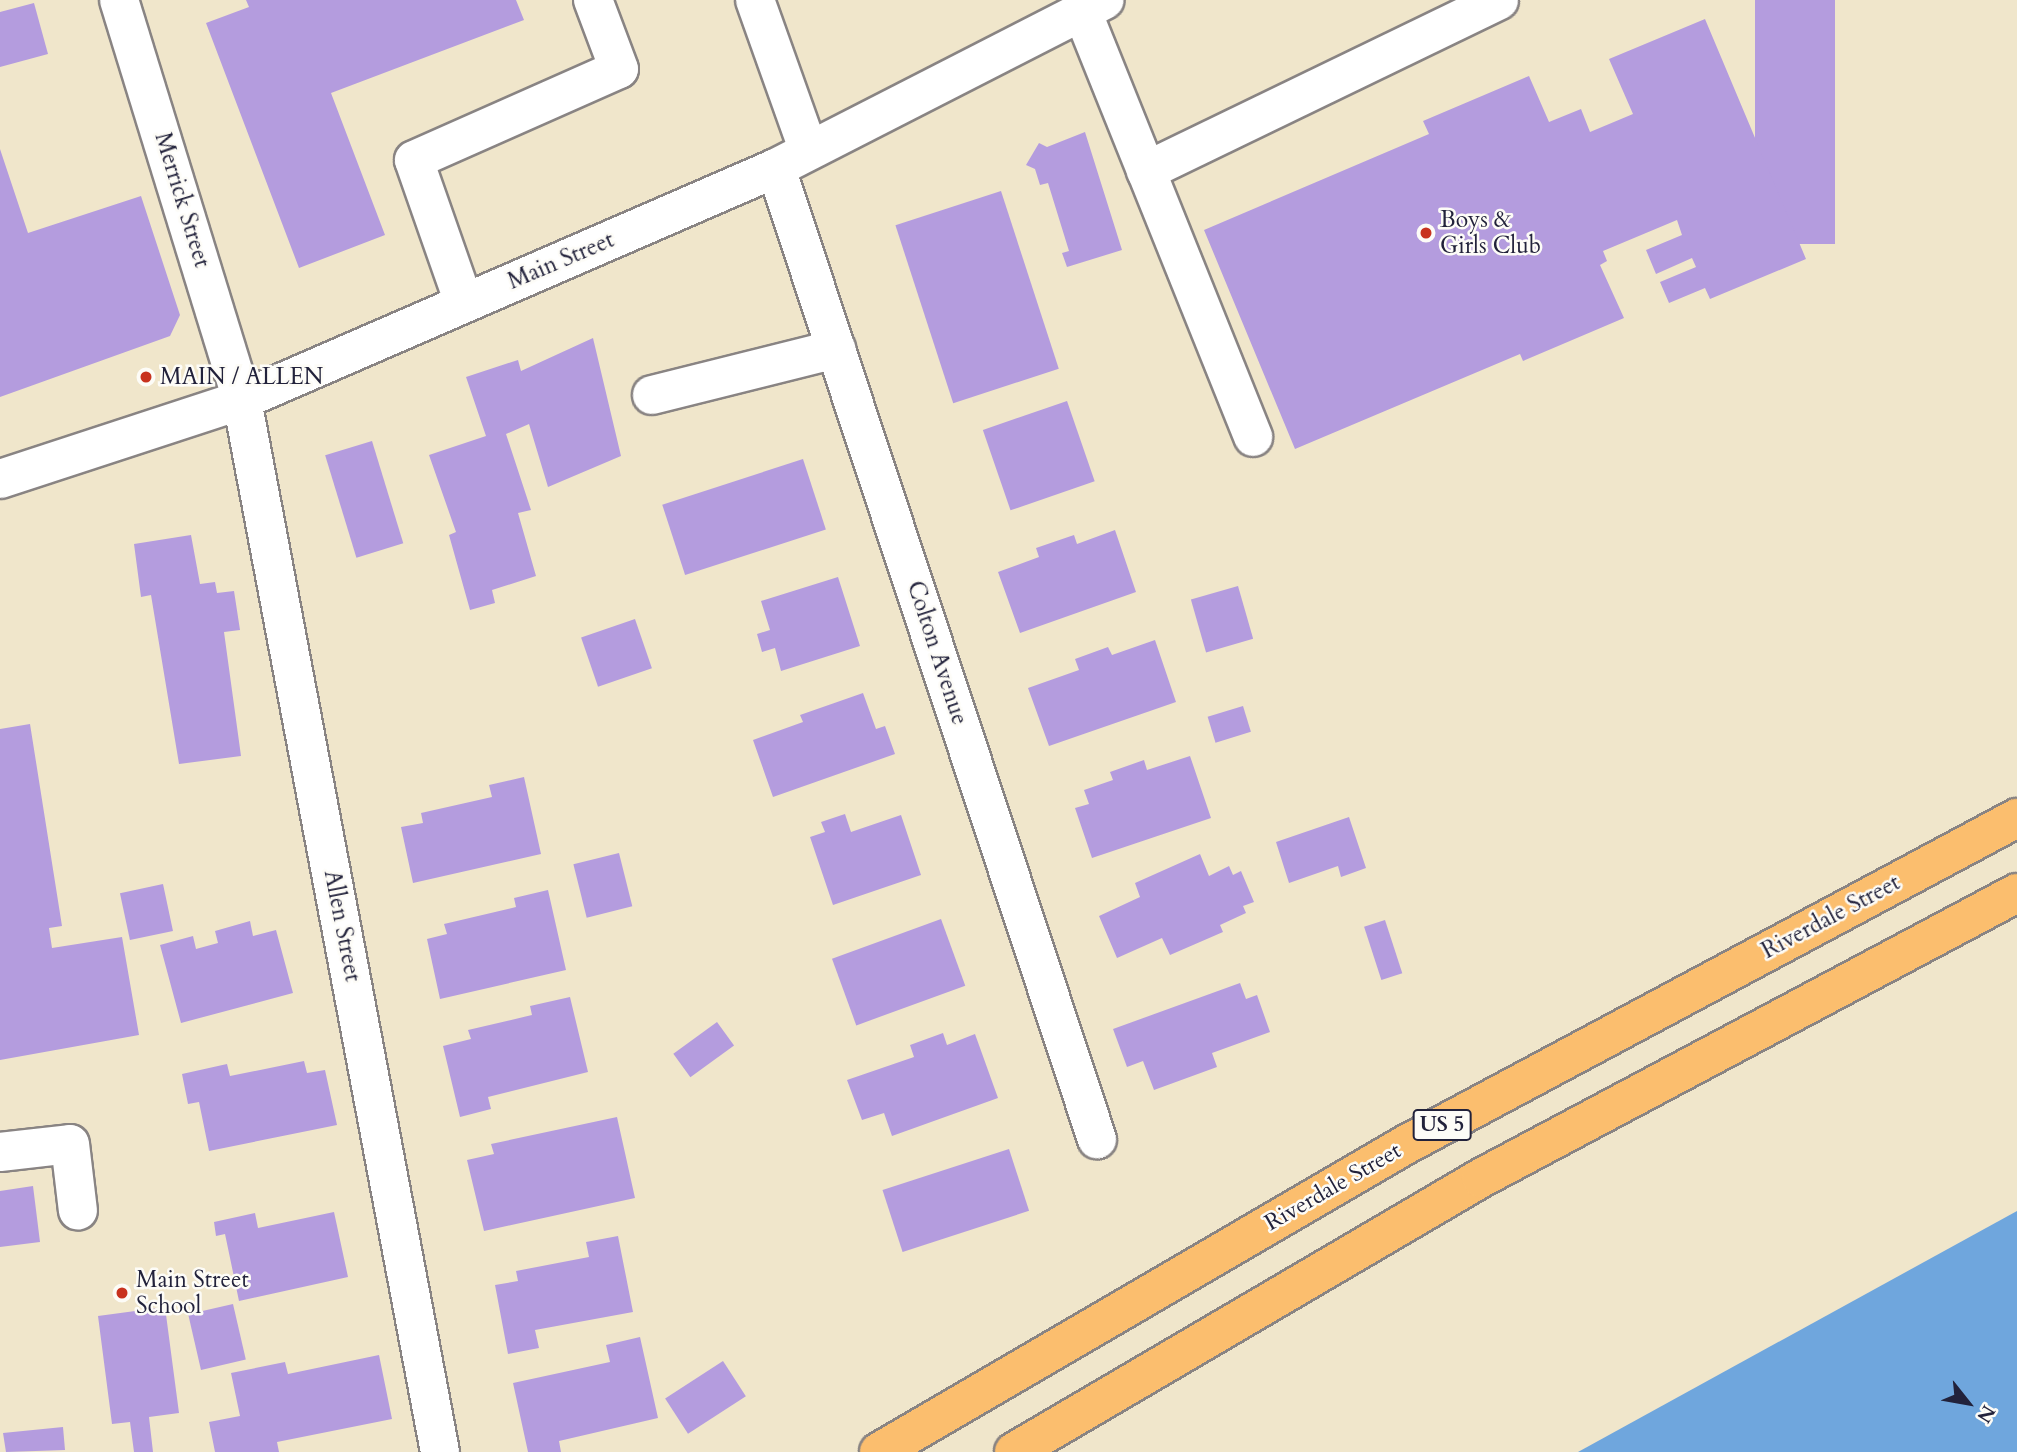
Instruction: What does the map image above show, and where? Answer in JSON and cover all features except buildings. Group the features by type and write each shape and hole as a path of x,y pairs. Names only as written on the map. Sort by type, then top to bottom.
{"highway":[{"name":"Riverdale Street","path":"879,1452 1407,1144 2017,818"},
{"path":"1013,1452 1481,1178 2017,893"}],"street":[{"name":"Merrick Street","path":"119,0 162,131 242,400"},
{"path":"464,303 414,160 619,69 593,0"},
{"path":"755,0 808,149"},
{"path":"1146,171 1499,0"},
{"name":"Main Street","path":"0,479 242,400 776,168 808,149 1093,6"},
{"path":"1093,6 1146,171 1253,437"},
{"name":"Colton Avenue","path":"776,168 1097,1139"},
{"path":"652,395 836,349"},
{"name":"Allen Street","path":"242,400 440,1452"},
{"path":"0,1152 71,1144 78,1211"}],"water":[{"path":"2017,1211 2017,1452 1578,1452"}],"place":[{"name":"Boys & Girls Club","path":"1426,233"},
{"name":"MAIN / ALLEN","path":"146,377"},
{"name":"Main Street School","path":"122,1293"}]}
